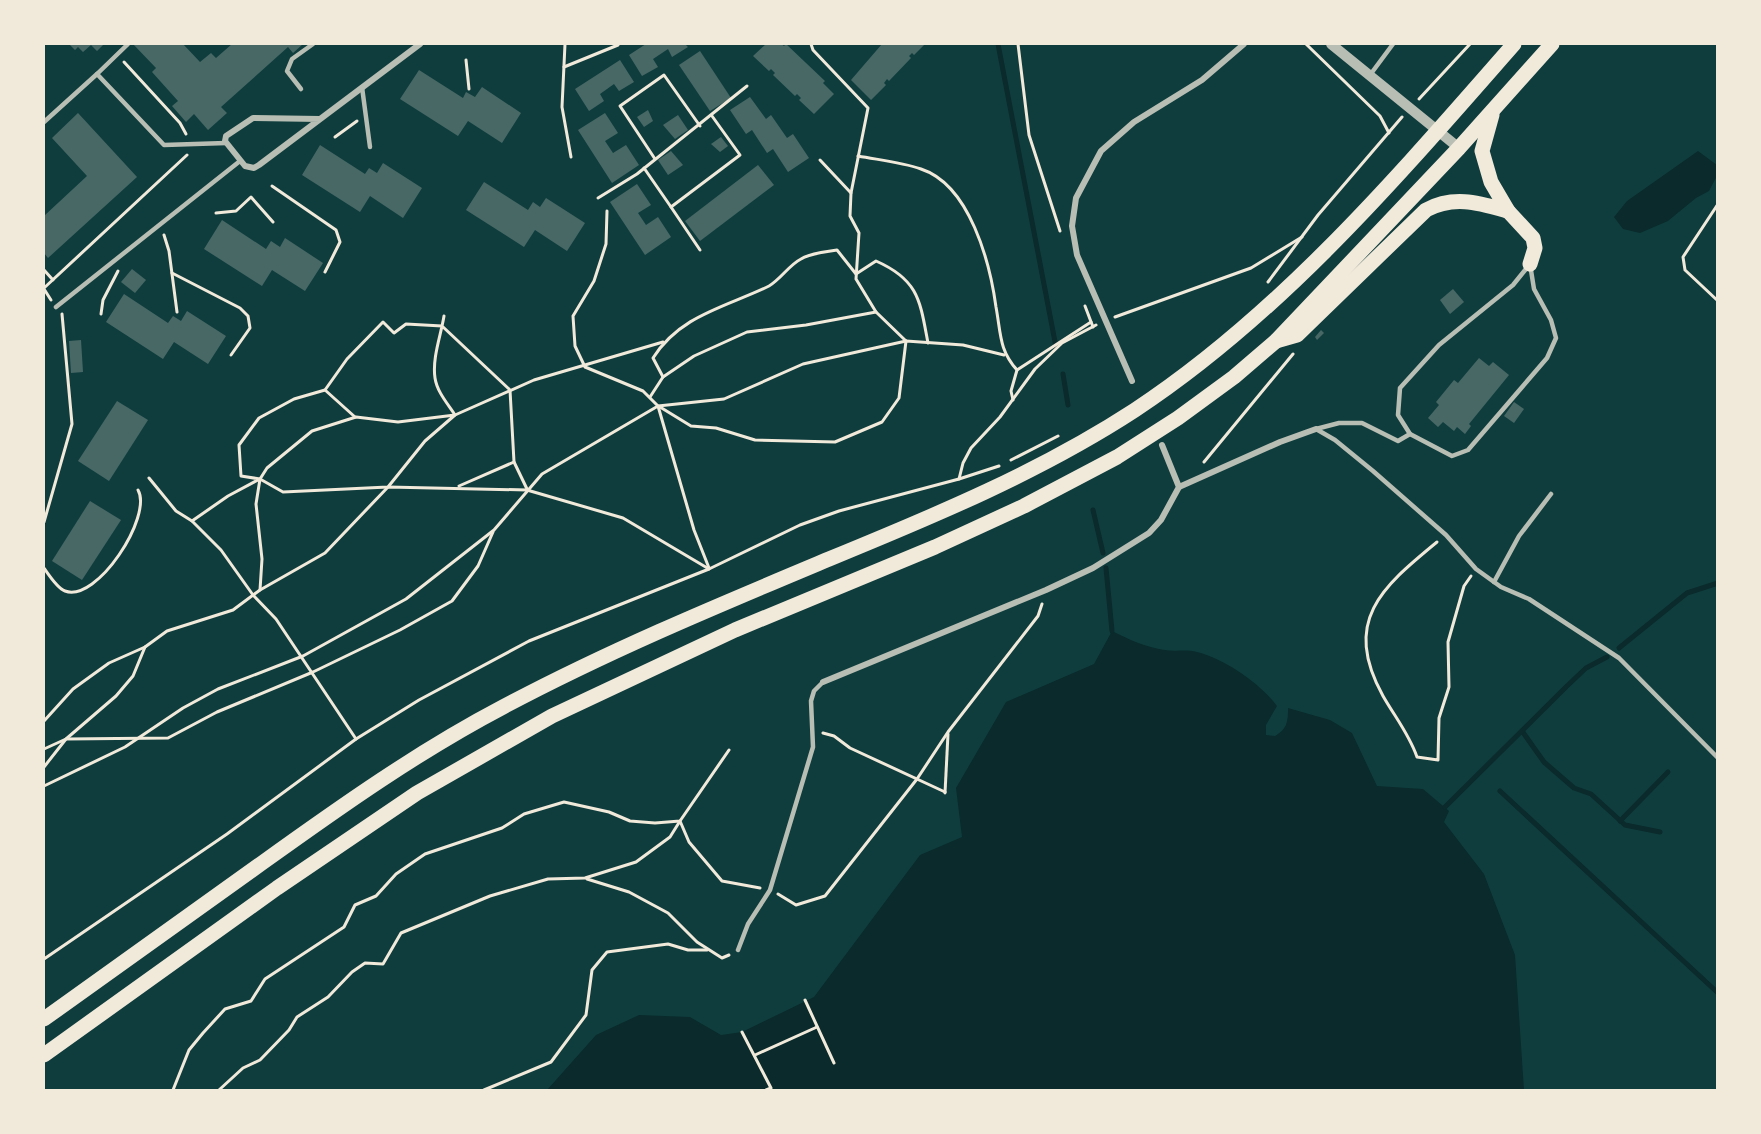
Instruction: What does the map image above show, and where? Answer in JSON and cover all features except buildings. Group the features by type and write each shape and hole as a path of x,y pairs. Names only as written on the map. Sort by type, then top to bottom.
{"highway":[{"path":"44,1019 328,815 501,708 717,606 954,507 1036,466 1131,412 1234,337 1323,252 1438,131 1514,44"},
{"path":"44,1054 277,888 417,793 552,716 735,630 935,547 1045,495 1117,457 1178,418 1234,377 1276,341 1459,148 1552,44"},
{"path":"1492,112 1482,151 1491,182 1508,211 1533,238 1535,249 1530,264"},
{"path":"1276,341 1297,335 1426,210 1454,201 1470,201 1508,211"}],"street":[{"path":"320,119 252,118 226,136 226,143 247,168 254,168 320,119 362,87 420,44"},
{"path":"1132,381 1077,255 1072,226 1076,198 1101,151 1134,122 1202,80 1244,44"},
{"path":"1331,44 1459,148"},
{"path":"824,682 1046,591 1093,568 1149,533 1161,520 1179,486 1280,442 1316,429"},
{"path":"1162,445 1179,486"}],"lane":[{"path":"44,122 128,44"},
{"path":"302,89 287,71 292,59 313,44"},
{"path":"1370,75 1393,44"},
{"path":"96,74 164,145 226,143"},
{"path":"362,87 370,147"},
{"path":"57,305 240,161"},
{"path":"1530,264 1533,289 1551,320 1556,339 1547,358 1468,450 1452,456 1410,434 1398,415 1400,388 1439,345 1513,285 1530,264"},
{"path":"1316,429 1352,421 1372,427 1398,441 1410,434"},
{"path":"1316,429 1335,440 1446,535 1476,569 1494,582 1529,599 1619,658 1718,758"},
{"path":"1494,582 1519,536 1551,494"},
{"path":"738,950 747,924 770,890 813,747 811,701 814,691 824,682"}],"path":[{"path":"565,44 562,107 571,157"},
{"path":"812,44 813,50 868,108 851,193 850,216 859,233 855,274"},
{"path":"1018,44 1029,135 1063,241"},
{"path":"1306,44 1380,116 1389,133"},
{"path":"1261,290 1276,274 1318,215 1470,44"},
{"path":"564,68 618,45"},
{"path":"116,54 180,123 190,144"},
{"path":"466,60 469,89"},
{"path":"655,159 620,106 664,75 700,126"},
{"path":"598,198 644,168 700,126 747,86"},
{"path":"335,137 366,114"},
{"path":"671,207 740,155 712,116"},
{"path":"44,288 200,143"},
{"path":"858,156 923,169 954,191 974,224 992,275 1004,355 1017,370"},
{"path":"820,160 851,193"},
{"path":"644,168 700,250"},
{"path":"272,186 336,230 340,242 326,272"},
{"path":"216,213 236,211 251,197 273,222"},
{"path":"1718,204 1683,257 1684,270 1718,301"},
{"path":"607,211 606,244 594,281 573,316 575,346 585,367 643,390 658,406 691,426 716,428 755,440 835,442 882,422 899,398 906,341"},
{"path":"160,225 170,250 177,312"},
{"path":"101,314 103,300 128,250"},
{"path":"44,722 73,689 109,663 145,647 167,631 232,610 260,590 325,553 388,486 425,441 455,416 534,380 585,367 663,342 703,313 771,284 801,258 837,250 855,274 876,312 906,341"},
{"path":"855,274 876,261 895,270 910,282 920,302 928,343"},
{"path":"44,270 53,280"},
{"path":"172,273 240,308 248,315 250,328 231,355"},
{"path":"1084,302 1093,327"},
{"path":"44,522 72,424 65,322 57,305"},
{"path":"650,397 663,377 694,356 747,332 806,325 876,312"},
{"path":"444,316 435,379 455,416"},
{"path":"528,490 514,462 510,390 442,326 406,324 393,333 383,322 347,359 325,390 294,399 259,418 239,445 241,476 260,479 284,492 388,486 528,490 623,518 709,569"},
{"path":"1013,400 1011,391 1017,370 1051,351 1060,341 1091,322"},
{"path":"44,786 137,739 218,688 303,656 406,599 494,530 542,474 572,454 658,406 723,399 803,364 906,341 963,345 1004,355"},
{"path":"663,342 653,358 663,377"},
{"path":"1179,486 1204,462 1283,363"},
{"path":"325,390 356,417"},
{"path":"658,406 694,530 709,569"},
{"path":"260,590 262,559 256,504 260,479 267,468 312,431 356,417 398,422 455,416"},
{"path":"44,959 227,834 356,739 419,700 529,641 709,569 800,525 839,511 959,480 1001,465 1061,434"},
{"path":"458,487 514,462"},
{"path":"149,478 176,511 192,521 221,550 253,596 276,619 303,656 356,739"},
{"path":"192,521 228,496 260,479"},
{"path":"44,568 63,591 73,593 89,585 112,566 122,551 141,506 142,497 138,490"},
{"path":"44,749 66,739 168,738 217,711 313,672 452,601 478,566 494,530"},
{"path":"1446,535 1397,575 1382,592 1364,636 1366,656 1382,693 1411,738 1417,757 1438,760 1439,718 1449,687 1448,642 1464,586 1476,569"},
{"path":"680,821 689,842 722,881 770,890 796,905 825,896 916,780 948,732 1038,616 1046,591"},
{"path":"44,767 66,739 134,676 145,647"},
{"path":"834,736 850,748 945,793 948,732"},
{"path":"219,1090 243,1068 260,1060 289,1030 297,1017 328,997 352,972 364,963 383,964 401,933 490,896 548,879 585,878 636,862 670,837 729,750"},
{"path":"173,1090 189,1050 225,1009 251,1001 265,979 344,927 355,905 376,896 396,874 425,854 502,828 524,814 564,802 609,812 630,821 655,823 680,821"},
{"path":"585,878 596,884 629,892 668,913 707,950 722,958 738,950"},
{"path":"484,1090 551,1062 586,1015 592,970 607,952 668,944 688,950 707,950"},
{"path":"805,1000 834,1063"},
{"path":"755,1055 817,1027"},
{"path":"742,1032 771,1088 766,1090"}],"water":[{"path":"1698,151 1717,165 1717,176 1709,191 1696,198 1668,221 1640,233 1623,229 1614,217 1627,201"},
{"path":"1112,631 1151,647 1169,651 1197,652 1219,660 1252,681 1277,706 1266,725 1266,735 1275,736 1282,731 1287,721 1288,708 1330,720 1352,733 1377,786 1423,789 1449,811 1444,822 1484,874 1515,955 1524,1090 547,1090 596,1035 639,1015 690,1017 721,1035 742,1032 814,997 920,855 962,837 956,788 1006,702 1094,664"}],"waterway":[{"path":"998,44 1056,347"},
{"path":"1063,374 1068,405"},
{"path":"1093,510 1103,553"},
{"path":"1106,568 1112,631"},
{"path":"1619,648 1687,593 1718,583"},
{"path":"1445,807 1586,668 1607,657"},
{"path":"1522,731 1544,762 1574,788 1591,794 1625,825 1660,832"},
{"path":"1620,821 1668,772"},
{"path":"1500,791 1718,993"}]}
